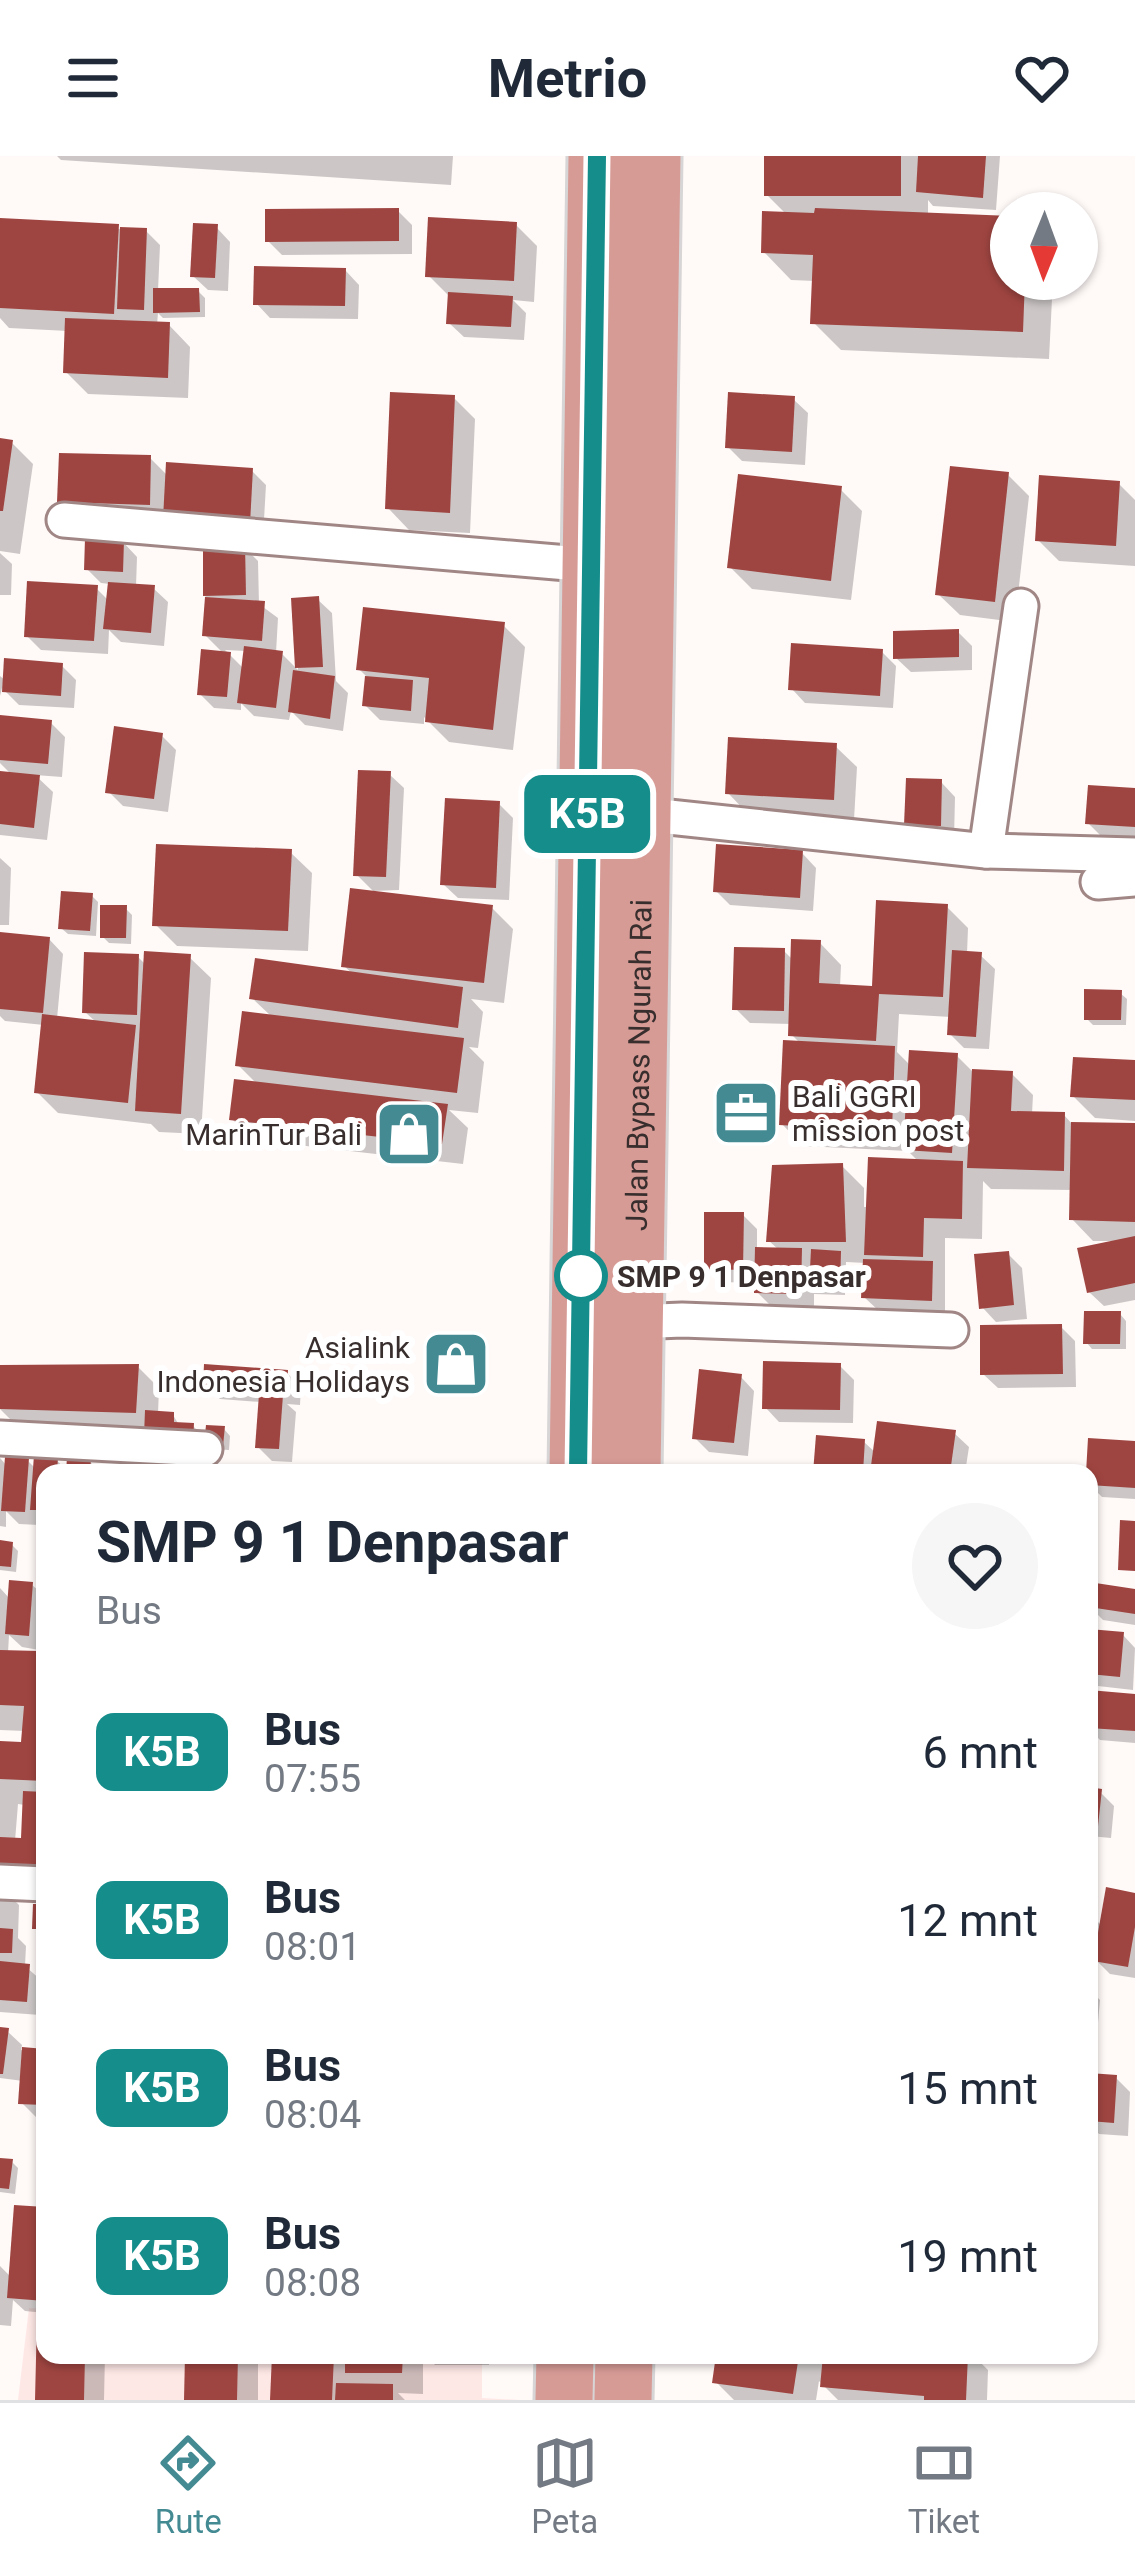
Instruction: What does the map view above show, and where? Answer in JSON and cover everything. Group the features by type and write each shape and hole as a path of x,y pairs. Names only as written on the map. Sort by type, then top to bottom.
{"highway":[{"name":"Jalan Bypass Ngurah Rai","path":"578,1464 597,156"},
{"name":"Jalan Bypass Ngurah Rai","path":"632,1464 652,156"},
{"path":"564,2400 565,2364"},
{"path":"622,2400 624,2364"}],"street":[{"path":"64,520 591,565"},
{"path":"986,851 1021,607"},
{"path":"641,814 986,851 1135,855"},
{"path":"1098,881 1135,879"},
{"path":"634,1322 682,1319 952,1330"},
{"path":"0,1438 206,1449"},
{"path":"0,1882 36,1883"}],"shaded area":[{"path":"29,2308 36,2308 36,2364 482,2364 482,2398 520,2400 18,2400"}],"building":[{"path":"764,156 901,156 901,196 764,196"},
{"path":"918,156 986,156 983,198 916,192"},
{"path":"399,208 399,241 265,242 265,209"},
{"path":"815,208 990,215 990,300 1024,300 1023,332 810,324 813,255 761,253 762,211 814,213"},
{"path":"428,217 517,222 514,281 425,277"},
{"path":"0,218 119,224 114,314 0,308"},
{"path":"193,223 218,224 215,278 190,277"},
{"path":"120,227 147,228 144,310 117,309"},
{"path":"254,266 346,268 345,306 253,305"},
{"path":"153,288 199,288 200,312 153,313"},
{"path":"448,292 513,296 511,327 446,324"},
{"path":"65,318 170,322 168,378 63,373"},
{"path":"390,392 455,395 450,513 385,509"},
{"path":"728,392 795,396 792,452 725,448"},
{"path":"0,438 13,440 3,511 0,511"},
{"path":"59,453 151,455 150,505 57,502"},
{"path":"166,462 253,468 250,524 163,519"},
{"path":"950,466 1009,472 995,602 935,595"},
{"path":"738,474 842,486 831,581 727,568"},
{"path":"1039,475 1120,481 1116,546 1035,541"},
{"path":"85,538 124,540 123,572 84,570"},
{"path":"203,544 245,544 246,595 203,596"},
{"path":"27,581 98,585 94,641 24,637"},
{"path":"108,582 155,585 151,633 103,629"},
{"path":"319,596 323,667 295,668 291,598"},
{"path":"205,597 265,601 262,641 202,636"},
{"path":"363,607 505,622 493,730 425,722 429,678 356,670"},
{"path":"959,629 959,657 893,659 893,631"},
{"path":"791,643 883,649 880,696 788,690"},
{"path":"244,646 283,651 276,708 237,703"},
{"path":"201,649 231,652 227,697 197,695"},
{"path":"4,658 63,663 61,696 2,692"},
{"path":"293,670 335,676 330,719 288,712"},
{"path":"365,676 413,680 411,711 362,706"},
{"path":"0,715 52,720 48,764 0,760"},
{"path":"114,726 163,733 154,799 105,793"},
{"path":"728,737 837,743 834,800 725,794"},
{"path":"358,770 391,771 386,877 353,876"},
{"path":"0,771 40,775 34,828 0,824"},
{"path":"906,778 942,779 941,826 904,825"},
{"path":"1088,785 1135,788 1135,827 1085,824"},
{"path":"445,798 500,801 496,888 440,885"},
{"path":"156,844 292,849 288,931 152,926"},
{"path":"716,844 803,850 800,898 713,892"},
{"path":"350,888 493,905 484,983 341,967"},
{"path":"61,891 93,893 90,931 58,929"},
{"path":"876,900 948,904 943,997 879,994 876,1041 788,1036 791,939 821,940 819,983 872,986"},
{"path":"100,905 127,905 126,938 100,938"},
{"path":"0,932 50,937 43,1013 0,1009"},
{"path":"734,947 785,948 784,1011 732,1010"},
{"path":"952,950 982,952 976,1037 947,1035"},
{"path":"144,951 191,954 181,1114 135,1111"},
{"path":"84,952 139,954 137,1015 82,1013"},
{"path":"255,958 463,987 458,1028 249,999"},
{"path":"1084,989 1122,990 1121,1020 1084,1020"},
{"path":"242,1011 464,1038 457,1093 235,1066"},
{"path":"42,1014 136,1025 128,1103 34,1093"},
{"path":"783,1040 895,1046 892,1131 779,1125"},
{"path":"909,1050 958,1053 952,1153 903,1150"},
{"path":"1073,1057 1135,1060 1135,1100 1070,1097"},
{"path":"972,1069 1013,1071 1011,1111 1065,1112 1064,1171 967,1168"},
{"path":"234,1079 448,1104 442,1144 229,1120"},
{"path":"1071,1122 1135,1123 1135,1222 1069,1220"},
{"path":"868,1157 963,1161 962,1219 924,1218 923,1257 864,1255"},
{"path":"843,1163 846,1242 766,1242 772,1165"},
{"path":"704,1212 744,1212 743,1270 704,1269"},
{"path":"1135,1236 1135,1283 1087,1293 1077,1248"},
{"path":"755,1247 802,1248 801,1294 754,1293"},
{"path":"811,1249 841,1251 840,1290 809,1289"},
{"path":"1009,1251 1014,1305 979,1309 974,1254"},
{"path":"863,1259 933,1261 932,1301 861,1298"},
{"path":"1084,1311 1121,1311 1120,1344 1083,1344"},
{"path":"1062,1324 1063,1374 980,1375 980,1325"},
{"path":"763,1361 841,1363 840,1410 762,1409"},
{"path":"139,1364 136,1413 0,1409 0,1365"},
{"path":"204,1364 288,1370 287,1392 203,1386"},
{"path":"699,1369 742,1374 734,1443 692,1439"},
{"path":"259,1394 283,1395 279,1449 255,1448"},
{"path":"145,1410 174,1412 174,1422 194,1423 193,1444 144,1436"},
{"path":"877,1421 956,1430 951,1464 871,1464"},
{"path":"206,1425 225,1426 223,1446 204,1444"},
{"path":"816,1435 865,1439 864,1464 814,1464"},
{"path":"1088,1438 1135,1441 1135,1488 1098,1486 1098,1464 1087,1464"},
{"path":"34,1455 58,1457 58,1464 36,1464 36,1510 30,1510"},
{"path":"5,1457 29,1458 25,1512 1,1511"},
{"path":"67,1457 91,1459 91,1464 67,1464"},
{"path":"1120,1520 1135,1521 1135,1571 1118,1570"},
{"path":"0,1540 13,1542 11,1567 0,1566"},
{"path":"9,1580 33,1582 29,1636 5,1634"},
{"path":"1098,1583 1135,1589 1135,1614 1098,1608"},
{"path":"1098,1630 1124,1632 1120,1677 1098,1675"},
{"path":"0,1650 36,1651 36,1781 0,1779 0,1741 21,1742 24,1706 0,1705"},
{"path":"1098,1691 1135,1694 1135,1731 1098,1729"},
{"path":"23,1791 36,1792 36,1876 0,1878 0,1837 21,1838"},
{"path":"1106,1887 1135,1893 1128,1967 1098,1962"},
{"path":"0,1928 13,1929 12,1953 0,1953"},
{"path":"0,1961 30,1964 27,2002 0,2000"},
{"path":"0,2027 9,2028 3,2074 0,2074"},
{"path":"22,2047 36,2048 36,2105 18,2104"},
{"path":"1098,2074 1117,2075 1114,2123 1098,2122"},
{"path":"0,2158 13,2159 9,2189 0,2188"},
{"path":"14,2205 36,2206 36,2300 7,2298"},
{"path":"36,2358 36,2364 85,2364 84,2400 35,2400"},
{"path":"185,2364 238,2364 237,2400 184,2400"},
{"path":"272,2364 334,2364 332,2400 270,2400"},
{"path":"345,2364 402,2364 402,2373 345,2373"},
{"path":"715,2364 798,2364 793,2394 712,2383"},
{"path":"822,2364 968,2364 966,2400 924,2400 924,2396 820,2387"},
{"path":"336,2383 393,2384 393,2400 335,2400"}],"bus line":[{"name":"K5B","path":"578,1464 597,156"}],"place":[{"name":"Bali GGRI mission post","path":"746,1113"},
{"name":"MarinTur Bali","path":"409,1134"},
{"name":"SMP 9 1 Denpasar","path":"581,1276"},
{"name":"Asialink Indonesia Holidays","path":"456,1364"}]}
